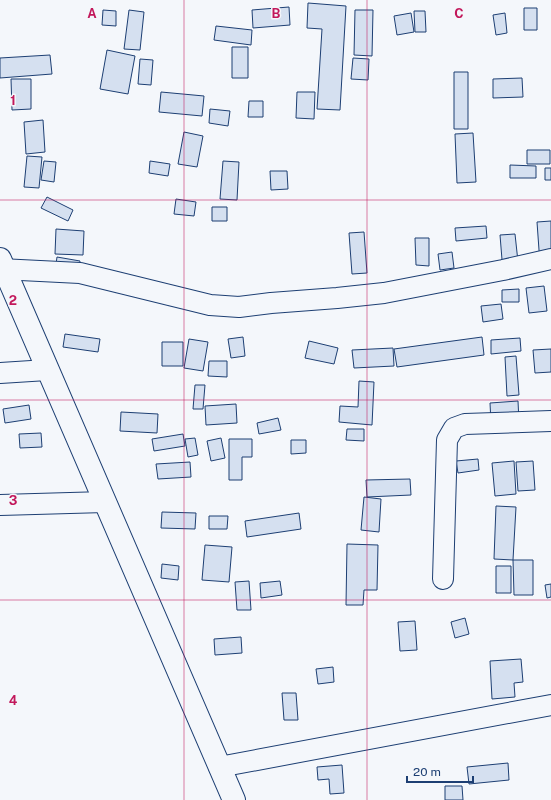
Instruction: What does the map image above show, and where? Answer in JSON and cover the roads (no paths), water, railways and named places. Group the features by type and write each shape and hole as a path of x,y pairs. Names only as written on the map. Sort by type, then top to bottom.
{"street":[{"path":"234,800 2,266 80,274 210,305 239,307 384,293 503,270 551,259"},
{"path":"0,373 47,370"},
{"path":"443,578 447,440 454,428 465,424 551,421"},
{"path":"0,505 105,502"},
{"path":"219,767 551,705"}]}
